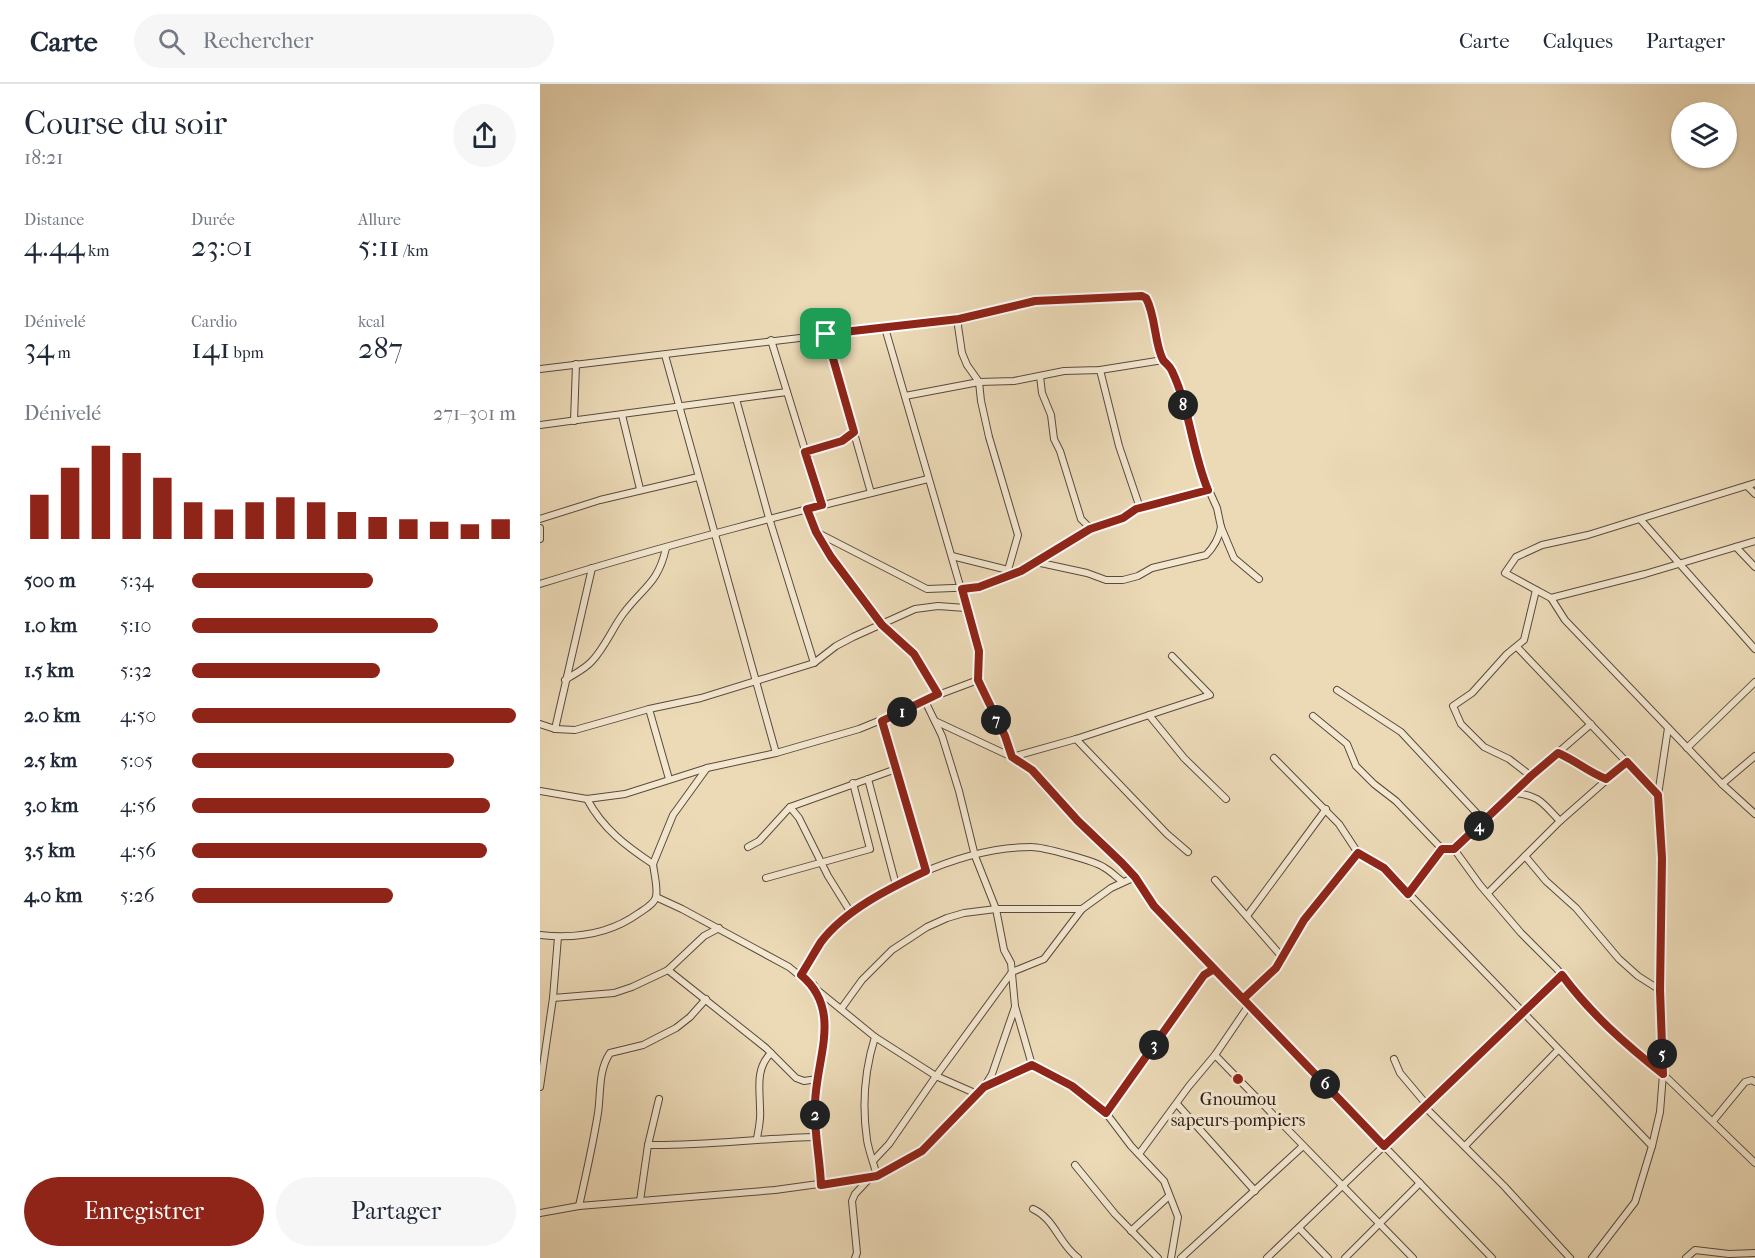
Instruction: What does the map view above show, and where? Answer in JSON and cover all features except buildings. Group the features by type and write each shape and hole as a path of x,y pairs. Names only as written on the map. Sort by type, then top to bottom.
{"street":[{"path":"540,369 959,319 1035,301 1142,296 1148,302 1163,360 1171,369 1193,437 1199,468 1217,508 1221,527 1234,558 1259,579"},
{"path":"959,319 962,353 979,382 989,437 1018,535 1008,573"},
{"path":"885,328 979,651 978,680 1005,736 1012,757"},
{"path":"826,334 871,493"},
{"path":"771,340 822,505"},
{"path":"665,355 776,753"},
{"path":"905,396 979,382 1005,382 1064,371 1100,370 1163,360"},
{"path":"574,421 576,364"},
{"path":"1100,370 1119,446 1140,508"},
{"path":"1040,376 1042,393 1051,416 1054,439 1060,451 1080,519 1090,529"},
{"path":"540,425 787,392"},
{"path":"736,399 769,519 814,663"},
{"path":"622,415 640,489"},
{"path":"805,452 842,441 854,432"},
{"path":"540,519 640,489 698,477"},
{"path":"540,585 714,532 928,479"},
{"path":"1755,483 1588,535 1542,545 1516,557 1505,573 1551,598 1565,620 1722,784 1755,814"},
{"path":"1747,486 1755,494"},
{"path":"816,532 927,589 962,589 979,587 1035,562 1090,529 1123,518 1140,508 1208,490"},
{"path":"807,509 816,532 831,557 882,625 914,654 938,694"},
{"path":"1640,519 1755,649"},
{"path":"1035,562 1087,573 1106,580 1123,580 1138,576 1152,568 1206,555 1221,527"},
{"path":"540,528 540,539"},
{"path":"1551,598 1680,564 1755,541"},
{"path":"1736,547 1755,567"},
{"path":"565,681 591,663 622,615 656,578 666,548"},
{"path":"952,556 1008,573"},
{"path":"555,729 592,568"},
{"path":"1531,776 1509,759 1484,747 1461,724 1454,706 1472,693 1507,654 1524,640 1536,590"},
{"path":"540,724 555,729 575,730 649,709 701,698 814,663 844,641 915,609 938,606 966,608"},
{"path":"1517,647 1658,795"},
{"path":"1012,757 1210,696 1172,656"},
{"path":"540,791 587,799 625,794 669,778 776,753 859,729 882,721 938,694 978,680"},
{"path":"1687,748 1755,682"},
{"path":"1337,690 1401,732 1484,820"},
{"path":"925,701 942,736 948,760 955,774 975,856 996,909 1005,950 1011,963 1015,1006 1032,1065 1072,1086 1106,1113 1114,1126 1164,1181 1178,1217 1171,1258"},
{"path":"649,709 669,778"},
{"path":"1149,715 1184,758 1226,799"},
{"path":"1313,716 1347,744 1356,766 1396,801 1442,849 1454,849 1531,776 1591,724"},
{"path":"882,721 926,871"},
{"path":"935,721 1012,757 1032,770 1078,821 1135,877 1154,906 1492,1258"},
{"path":"1592,1258 1635,1202 1660,1112 1663,1074 1660,990 1662,858 1658,795 1668,728"},
{"path":"1076,739 1167,834 1188,852"},
{"path":"1558,753 1589,772 1606,779"},
{"path":"1722,784 1755,756"},
{"path":"1274,758 1326,809 1358,853 1384,868 1652,1146"},
{"path":"1488,893 1560,821 1627,762"},
{"path":"540,934 558,937 593,934 624,924 650,905 656,897 653,864 673,815 707,768"},
{"path":"748,847 759,841 790,807 896,769"},
{"path":"868,779 896,885"},
{"path":"766,878 870,849 853,783"},
{"path":"1514,793 1538,798 1560,821"},
{"path":"587,799 605,826 623,844 653,864"},
{"path":"790,807 796,813 851,913"},
{"path":"1247,916 1326,809"},
{"path":"801,975 822,941 851,913 896,885 926,871 975,856 1002,849 1032,847 1050,850 1105,867 1123,882"},
{"path":"1408,894 1442,849"},
{"path":"1454,849 1473,877 1521,933 1562,975 1602,1023 1642,1059 1663,1074 1755,1162"},
{"path":"1243,999 1270,976 1304,920 1358,853"},
{"path":"1525,856 1546,881 1576,908 1619,959 1638,976 1660,990"},
{"path":"873,1161 889,1144 1012,972 1044,959 1082,909 1111,888 1135,877"},
{"path":"1215,880 1282,958"},
{"path":"656,897 719,928 801,975 875,1037 936,1076 977,1094"},
{"path":"842,1009 876,964 910,938 947,918 964,913 996,909 1082,909"},
{"path":"553,998 614,993 632,987 668,970 704,936 719,928"},
{"path":"540,1087 553,998 558,937"},
{"path":"1106,1113 1197,983 1214,969"},
{"path":"668,970 771,1053 796,1078 804,1081 817,1078"},
{"path":"1267,1258 1562,975"},
{"path":"814,986 825,1017 826,1036 817,1078 815,1107 821,1185"},
{"path":"579,1206 606,1058 610,1053 643,1045 676,1028 698,1010 706,999"},
{"path":"1139,1154 1215,1055 1249,1005"},
{"path":"540,1213 579,1206 821,1185 877,1176 922,1151 984,1087 992,1074 1015,1006"},
{"path":"875,1037 868,1061 865,1111 867,1140 877,1176"},
{"path":"1465,1146 1558,1050"},
{"path":"758,1138 759,1081 763,1062 771,1053"},
{"path":"1215,1055 1413,1258"},
{"path":"1394,1059 1400,1073 1426,1106 1570,1258"},
{"path":"984,1087 1032,1065"},
{"path":"1713,1121 1745,1082 1752,1080 1755,1082"},
{"path":"640,1201 648,1145 659,1099"},
{"path":"1177,1104 1255,1191"},
{"path":"648,1145 817,1137"},
{"path":"1181,1258 1303,1146"},
{"path":"1075,1165 1115,1214 1158,1258"},
{"path":"855,1258 857,1253 852,1201 855,1194 869,1179"},
{"path":"1346,1258 1420,1183"},
{"path":"1131,1231 1169,1196"},
{"path":"1033,1209 1048,1218 1068,1250 1078,1258"},
{"path":"1299,1227 1328,1258"},
{"path":"1686,1258 1695,1250 1729,1254 1755,1253"}],"place":[{"name":"Gnoumou sapeurs-pompiers","path":"1238,1079"}],"route":[{"path":"826,334 854,432 842,441 805,452 822,505 807,509 816,532 831,557 882,625 914,654 938,694 882,721 926,871 896,885 851,913 822,941 801,975 814,986 825,1017 826,1036 819,1065 815,1107 821,1185 869,1179 922,1151 984,1087 1032,1065 1072,1086 1106,1113 1204,975 1214,969 1243,999 1251,994 1270,976 1298,928 1358,853 1378,863 1408,894 1442,849 1454,849 1558,753 1589,772 1606,779 1627,762 1658,795 1662,858 1660,990 1663,1074 1642,1059 1602,1023 1562,975 1384,1146 1279,1036 1243,999 1154,906 1135,877 1122,863 1078,821 1032,770 1012,757 1005,736 978,680 979,651 962,589 979,587 1021,571 1090,529 1123,518 1136,509 1208,490 1199,468 1186,412 1171,369 1163,360 1146,298 1142,296 1035,301 959,319 826,334"}]}
